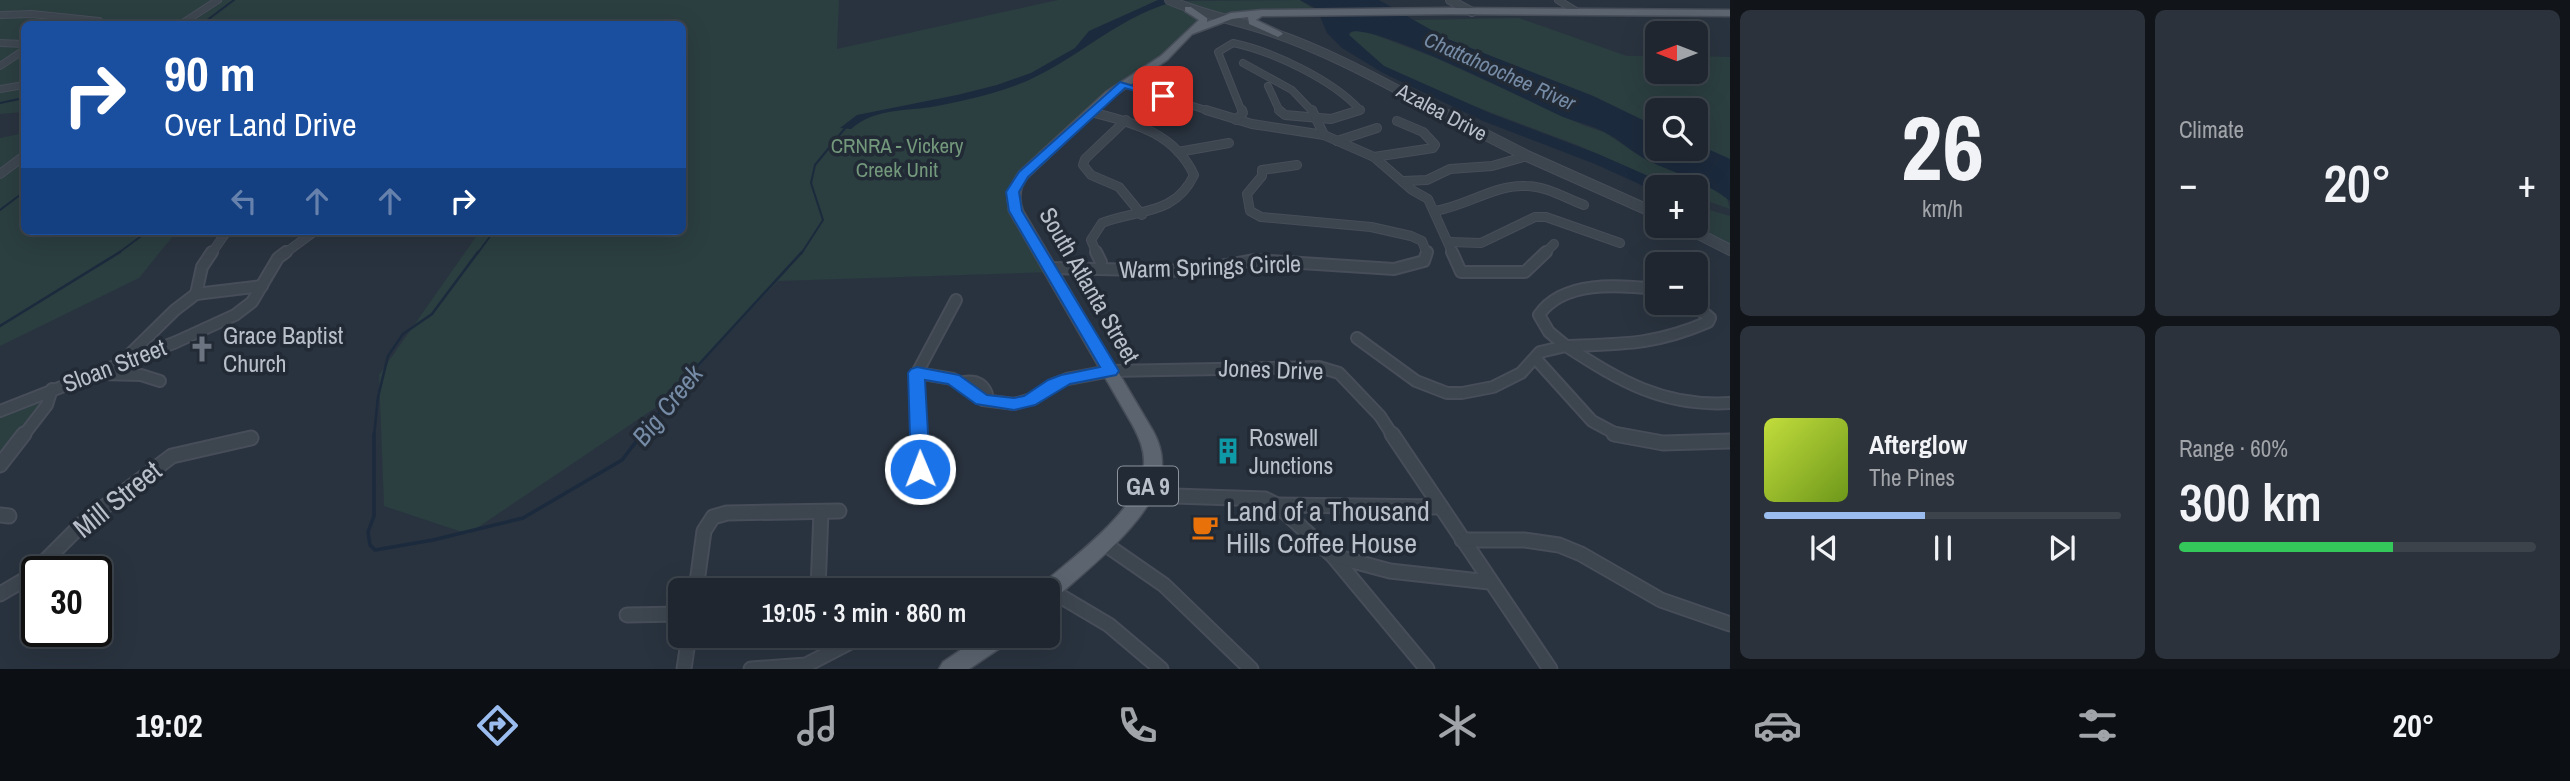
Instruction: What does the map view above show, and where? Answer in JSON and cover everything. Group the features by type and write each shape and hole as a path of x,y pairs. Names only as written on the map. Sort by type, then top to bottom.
{"main road":[{"path":"1183,7 1204,20 1199,26"},
{"name":"GA 9","path":"1273,14 1576,11 1730,13"},
{"name":"South Atlanta Street","path":"1060,580 1144,495 1152,475 1153,452 1142,424 1016,211 1013,192 1023,175 1091,111 1124,84 1159,62 1185,35 1199,26 1224,19 1273,14"},
{"name":"South Atlanta Street","path":"1224,19 1273,14"},
{"path":"1257,16 1251,19 1252,22 1278,34"},
{"path":"951,669 982,648"}],"street":[{"path":"186,21 218,0"},
{"name":"Azalea Drive","path":"1169,0 1183,7 1278,34 1370,75 1527,156 1645,209"},
{"path":"1450,0 1472,12"},
{"path":"1558,0 1576,11"},
{"path":"0,15 32,14 99,21"},
{"path":"0,43 21,44"},
{"path":"1236,120 1243,113 1217,52 1225,46 1238,43 1318,80 1360,107 1357,112 1331,119 1282,113 1268,86"},
{"path":"0,66 21,52"},
{"path":"1243,63 1305,99 1318,118 1324,135"},
{"path":"1124,84 1236,120 1324,135 1374,157 1412,190 1428,200 1450,242 1461,272 1525,272 1554,244"},
{"path":"0,89 21,86"},
{"path":"1091,111 1147,127 1191,164 1194,175 1192,181 1172,200 1142,215 1107,221 1094,232 1091,240 1101,262"},
{"path":"1126,120 1085,159 1083,165 1091,174 1119,187 1142,215"},
{"path":"1374,157 1433,148 1435,145 1423,132 1397,121"},
{"path":"1337,141 1377,128"},
{"path":"1178,152 1229,143"},
{"path":"1404,181 1427,180 1450,169 1470,165 1492,166 1527,156"},
{"path":"0,174 21,158"},
{"name":"Warm Springs Circle","path":"1049,268 1193,271 1255,260 1394,269 1413,266 1427,257 1426,247 1416,238 1371,227 1273,219 1250,211 1247,194 1262,176 1262,170 1297,165"},
{"path":"1434,211 1460,207 1518,186 1535,188 1584,205"},
{"path":"1450,242 1481,243 1535,218 1546,217 1620,243"},
{"path":"120,363 174,310 196,294 202,267 224,235"},
{"name":"Sloan Street","path":"0,411 235,315 248,306 278,258 310,235"},
{"path":"1706,238 1730,250"},
{"path":"196,294 262,286"},
{"path":"1645,289 1593,289 1562,295 1541,308 1539,315 1549,332 1566,346 1619,380 1650,395 1693,405 1730,403"},
{"path":"920,469 917,373 956,300"},
{"path":"1357,338 1434,390 1467,392 1507,384 1536,359 1540,352 1548,348 1628,344 1678,335 1708,322 1710,318 1706,315"},
{"path":"1536,359 1601,428 1628,438 1646,441 1730,441"},
{"name":"Jones Drive","path":"917,373 962,382 984,397 1006,404 1029,401 1054,384 1067,379 1110,371 1216,367 1330,369 1347,379 1380,416 1489,582 1550,669"},
{"path":"96,374 141,375 160,381"},
{"path":"0,465 47,405 52,389"},
{"name":"Mill Street","path":"0,594 29,577 83,523 172,456 251,438"},
{"path":"1144,495 1265,499 1281,508 1333,556 1427,669"},
{"path":"1281,508 1442,510"},
{"path":"698,578 704,531 713,517 727,513 839,511"},
{"path":"818,578 821,512"},
{"path":"1101,541 1164,585 1251,669"},
{"path":"1462,541 1535,541 1562,546 1590,558 1639,589 1671,605 1730,624"},
{"path":"1333,556 1355,565 1385,571 1489,582"},
{"path":"1060,597 1109,625 1161,669"},
{"path":"627,615 668,614"},
{"path":"684,669 687,648"},
{"path":"751,669 806,665 839,648"}],"green space":[{"name":"CRNRA - Vickery Creek Unit","path":"0,0 839,0 837,49 1058,0 1166,0 1210,19 1199,25 1031,166 1014,184 1015,204 1053,272 778,281 667,400 468,534 384,506 379,375 477,235 686,235 686,21 21,21 21,112 0,114"},
{"path":"1300,0 1317,11 1265,15 1230,14 1197,8 1181,1"},
{"path":"1519,18 1627,56 1645,56 1645,84 1708,84 1708,56 1730,57 1730,159 1708,149 1708,98 1645,98 1645,121 1593,96 1445,38 1413,20"},
{"path":"1354,30 1373,34 1436,58 1585,126 1604,132 1645,161 1684,175 1646,175 1577,145 1455,99 1377,63 1349,35"},
{"path":"21,134 21,235 174,235 139,278 0,346 0,138"},
{"path":"1708,186 1727,198 1730,209 1708,201"},
{"path":"1708,210 1730,216 1730,253 1699,238 1708,238"},
{"path":"37,401 42,403 41,407 0,458 0,416"}],"water":[{"path":"1158,0 1184,0 1140,15 1036,77 1014,86 947,104 881,114 851,129 840,128 857,115 957,95 1031,73 1075,48 1089,31"},
{"name":"Chattahoochee River","path":"1300,0 1379,0 1445,38 1593,96 1645,121 1645,159 1599,130 1563,117 1420,51 1365,32 1350,32 1349,35 1384,66 1492,114 1646,175 1645,187 1595,164 1483,121 1383,73 1342,48 1327,33 1317,9"},
{"path":"1708,149 1730,159 1730,201 1708,187 1708,175 1681,175 1649,161 1708,161"}],"waterway":[{"name":"Big Creek","path":"206,21 234,0"},
{"path":"0,103 21,99"},
{"name":"Big Creek","path":"801,254 823,220 811,183 815,165 846,127"},
{"name":"Big Creek","path":"0,210 21,194"},
{"name":"Big Creek","path":"118,253 143,235"},
{"name":"Big Creek","path":"477,254 491,235"},
{"name":"Big Creek","path":"374,436 378,397 388,356 403,334 432,314 478,252"},
{"name":"Big Creek","path":"641,436 690,374 802,252"},
{"name":"Big Creek","path":"0,326 118,253"},
{"name":"Big Creek","path":"374,436 374,516 368,532 370,545 375,550 433,540 523,518 622,460 642,434"}],"place":[{"name":"Grace Baptist Church","path":"202,349"},
{"name":"Roswell Junctions","path":"1228,451"},
{"name":"Land of a Thousand Hills Coffee House","path":"1205,527"}],"route":[{"path":"920,469 922,452 917,373 953,379 983,400 1014,404 1029,401 1054,384 1067,379 1110,371 1016,211 1012,198 1014,186 1110,93 1124,84 1163,96"}]}
